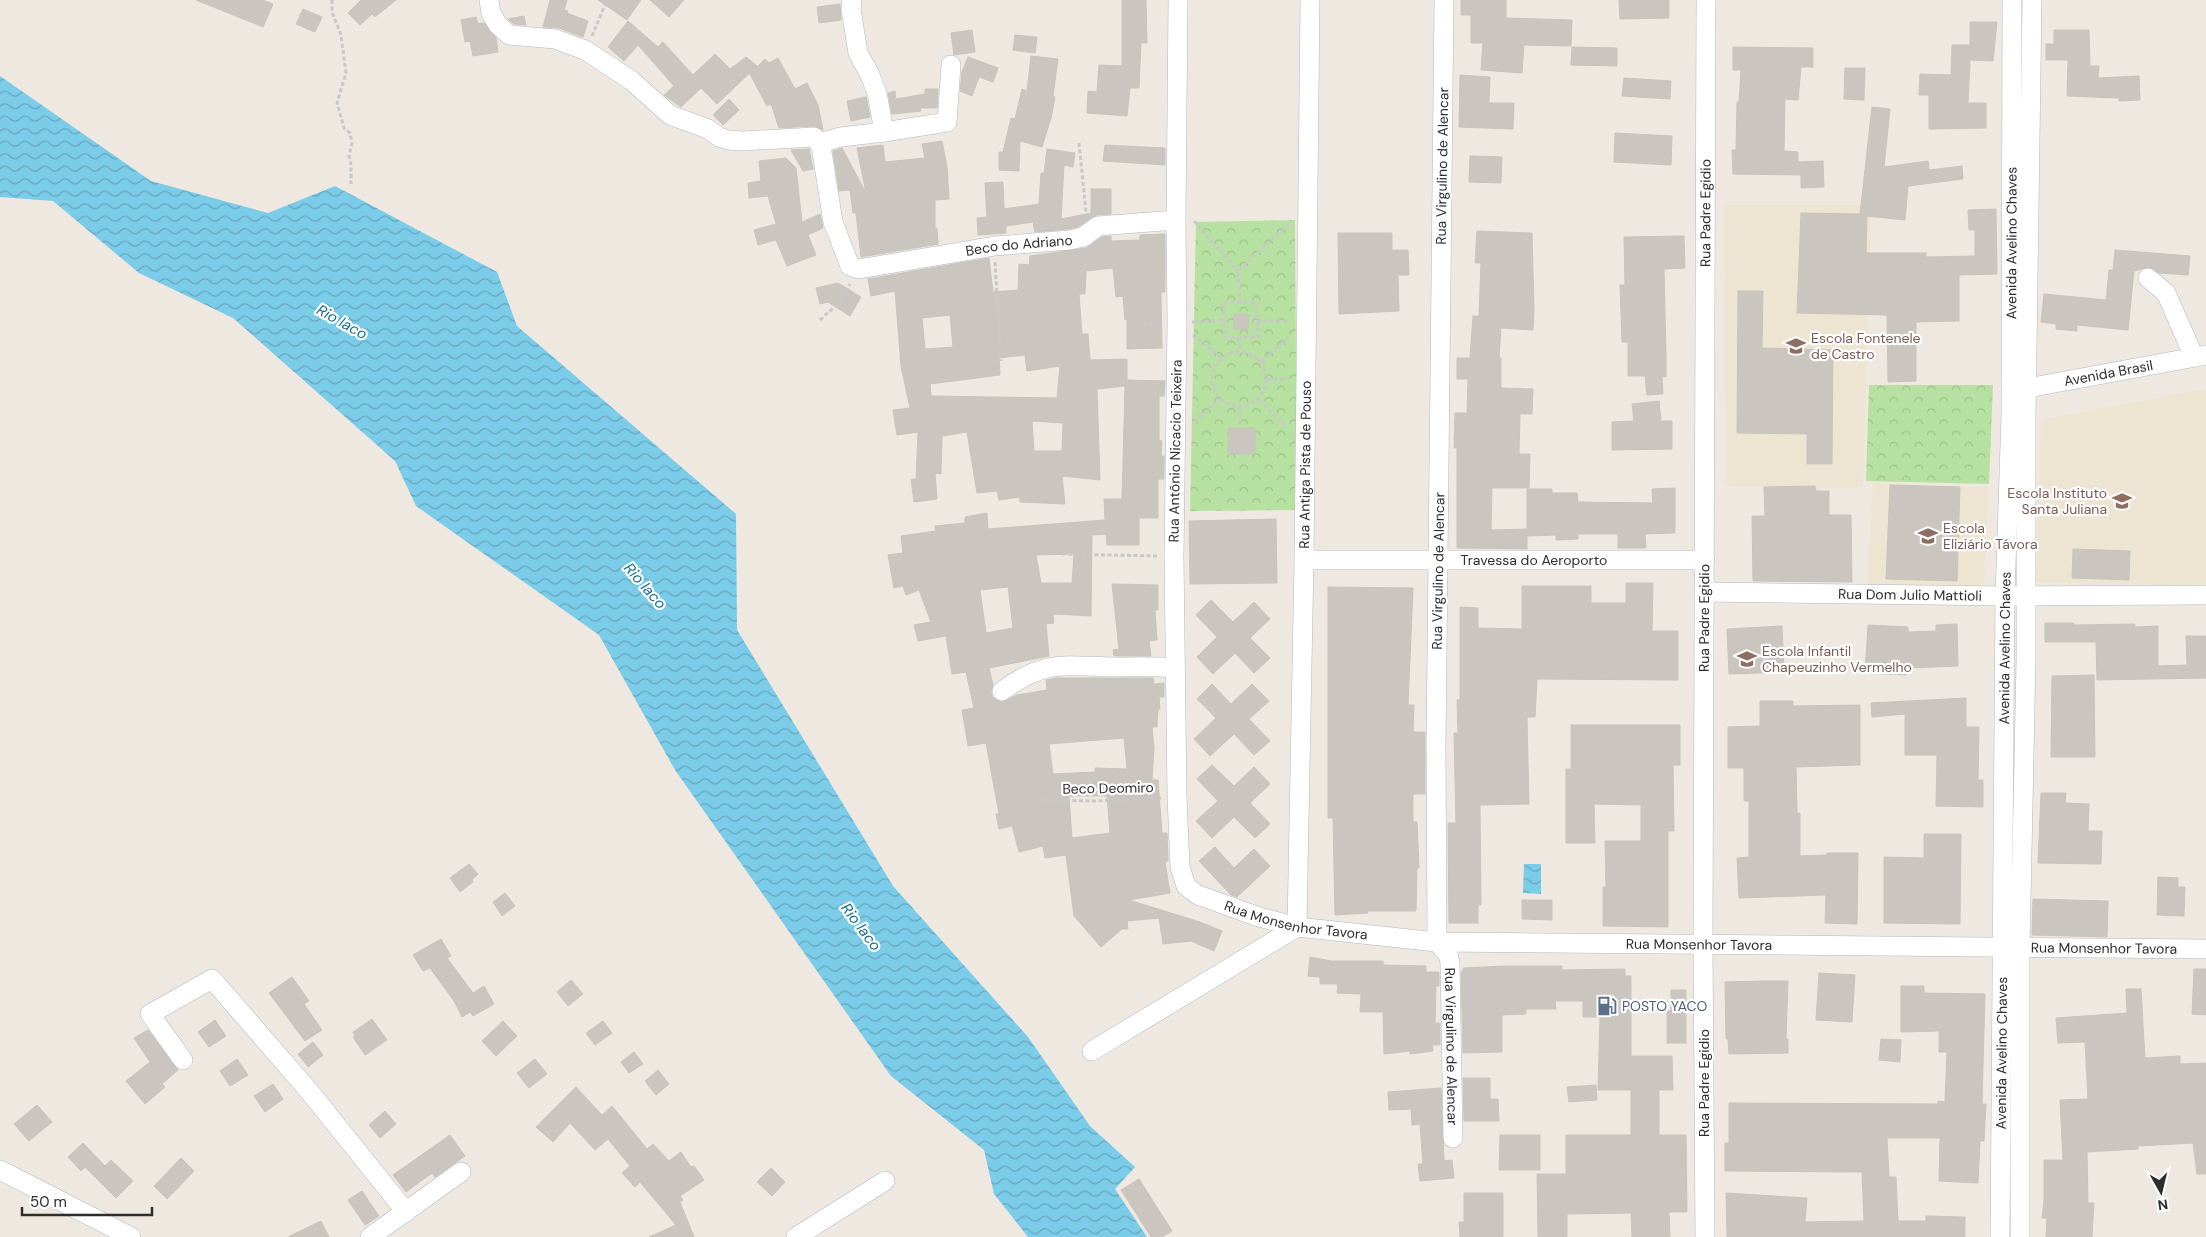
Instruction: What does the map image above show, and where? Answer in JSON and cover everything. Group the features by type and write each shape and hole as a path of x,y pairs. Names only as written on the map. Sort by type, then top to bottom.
{"street":[{"path":"489,0 491,13 498,25 509,35 555,39 585,50 632,81 670,115 708,129 719,137 743,142 814,137 820,143 833,222 850,266 859,268"},
{"path":"852,0 851,9 858,53 877,94 884,132"},
{"name":"Rua Antônio Nicacio Teixeira","path":"1178,0 1174,557 1177,797 1180,867 1186,886 1198,894"},
{"name":"Rua Antiga Pista de Pouso","path":"1297,927 1304,560 1310,0"},
{"name":"Rua Virgulino de Alencar","path":"1444,0 1438,559 1437,942 1448,954 1450,964 1453,1138"},
{"name":"Rua Padre Egidio","path":"1705,1237 1703,945 1706,0"},
{"name":"Avenida Avelino Chaves","path":"2000,1237 2026,596 2019,389 2012,0"},
{"name":"Avenida Avelino Chaves","path":"2020,1237 2011,949 2005,596 2019,389 2032,0"},
{"path":"820,143 841,137 947,122 951,65"},
{"name":"Beco do Adriano","path":"859,268 994,246 1070,240 1083,236 1089,230 1098,226 1176,220"},
{"path":"2148,278 2166,293 2200,356"},
{"name":"Avenida Brasil","path":"2019,389 2200,356"},
{"name":"Travessa do Aeroporto","path":"1304,560 1705,560"},
{"name":"Rua Dom Julio Mattioli","path":"1705,592 2005,596 2206,595"},
{"path":"1002,691 1032,672 1055,666 1080,664 1176,668"},
{"name":"Rua Monsenhor Tavora","path":"1198,894 1256,916 1297,927 1437,942 2011,949 2206,949"},
{"path":"1092,1051 1297,927"},
{"path":"183,1060 150,1014 212,979 315,1098 406,1212"},
{"path":"0,1170 131,1237"},
{"path":"370,1237 461,1172"},
{"path":"796,1237 885,1181"}],"path":[{"path":"332,0 332,12 341,35 346,73 337,103 344,128 350,134 352,143 349,156 351,184"},
{"path":"585,50 608,0"},
{"path":"1080,143 1089,230"},
{"path":"1176,201 1238,270 1240,303"},
{"path":"1238,270 1308,206"},
{"path":"994,246 1000,361"},
{"path":"820,320 840,302 859,268"},
{"path":"1256,302 1258,337 1225,338 1224,320 1223,303 1256,302"},
{"path":"1177,322 1224,320"},
{"path":"1257,321 1307,321"},
{"path":"1261,362 1307,321"},
{"path":"1177,322 1222,358"},
{"path":"1239,338 1240,351"},
{"path":"1240,351 1261,362 1267,380 1259,400 1239,407 1220,399 1212,386 1213,371 1222,358 1240,351"},
{"path":"1175,439 1220,399"},
{"path":"1259,400 1305,444"},
{"path":"1239,407 1240,422"},
{"path":"1062,554 1174,557"},
{"name":"Beco Deomiro","path":"1040,800 1110,801 1177,797"}],"shaded area":[{"name":"Escola Fontenele de Castro","path":"1724,205 1871,205 1863,487 1726,486"},
{"name":"Escola Instituto Santa Juliana","path":"2206,389 2206,586 2036,582 2041,420"},
{"name":"Escola Eliziário Távora","path":"1873,483 1989,487 1984,585 1867,585"}],"green space":[{"path":"1295,220 1297,510 1190,511 1196,222"},
{"path":"1869,385 1993,385 1989,484 1866,481"}],"water":[{"name":"Rio Iaco","path":"0,76 151,181 268,213 335,186 497,272 517,326 736,514 737,630 893,886 1028,1037 1090,1126 1135,1167 1115,1189 1147,1237 1028,1237 994,1194 984,1150 891,1076 675,770 599,635 416,506 395,461 233,318 139,273 53,201 0,197"},
{"path":"1524,864 1541,864 1541,894 1523,893"}],"building":[{"path":"196,0 262,0 273,4 263,27"},
{"path":"361,0 396,0 375,17 372,14 360,25 348,13"},
{"path":"550,0 567,0 564,10 568,11 567,13 588,21 583,37 559,28 543,27"},
{"path":"598,0 641,0 627,20"},
{"path":"650,0 684,0 669,17"},
{"path":"1122,0 1146,0 1147,43 1141,43 1139,88 1130,88 1127,116 1087,113 1088,91 1097,92 1099,65 1122,66"},
{"path":"1461,0 1506,0 1506,18 1572,20 1571,46 1524,45 1522,73 1481,70 1483,43 1471,43 1471,15 1461,15"},
{"path":"1619,0 1669,0 1669,18 1620,19"},
{"path":"840,4 841,20 819,23 817,7"},
{"path":"303,9 322,17 315,32 296,24"},
{"path":"524,16 526,25 514,24 508,19"},
{"path":"476,17 478,24 484,23 496,38 498,52 473,56 470,41 465,42 461,20"},
{"path":"628,21 658,47 663,42 693,75 715,54 730,69 746,57 757,66 717,104 701,88 681,107 664,95 674,86 638,45 624,61 608,47"},
{"path":"1970,22 1997,22 1993,61 1970,60 1968,103 1986,103 1986,128 1929,129 1929,95 1919,95 1920,74 1951,75 1952,45 1970,45"},
{"path":"972,30 975,52 954,55 951,33"},
{"path":"2054,30 2089,30 2090,66 2099,66 2098,78 2139,76 2140,100 2119,101 2119,98 2067,96 2068,60 2046,60 2046,44 2054,44"},
{"path":"1015,35 1037,37 1035,53 1013,50"},
{"path":"1572,47 1617,48 1617,66 1571,65"},
{"path":"1733,47 1813,48 1813,67 1801,67 1798,100 1785,99 1784,151 1798,152 1798,162 1823,161 1824,187 1801,188 1801,175 1733,174 1732,150 1736,150 1737,102 1739,102 1741,70 1733,70"},
{"path":"1031,56 1058,59 1051,118 1042,147 1020,141 1019,171 999,170 999,152 1003,152 1011,118 1015,119 1022,89 1027,91"},
{"path":"968,57 998,68 993,82 979,77 972,96 960,91 962,72"},
{"path":"778,58 795,89 807,83 818,105 823,130 813,126 779,128 771,104 767,106 750,74 765,59 769,63"},
{"path":"1845,68 1865,68 1864,100 1844,99"},
{"path":"1460,75 1490,77 1489,103 1514,103 1513,129 1459,127"},
{"path":"1624,78 1671,81 1670,99 1622,96"},
{"path":"925,89 938,89 937,108 920,108 921,111 892,114 888,93 895,91 896,99 925,94"},
{"path":"866,97 870,117 851,121 847,101"},
{"path":"729,99 739,110 723,125 713,115"},
{"path":"1872,107 1890,109 1884,167 1928,161 1929,170 1962,166 1963,179 1908,186 1905,220 1867,216 1866,253 1926,253 1926,257 1975,256 1975,230 1969,230 1968,210 1996,209 1997,274 1959,275 1959,321 1916,322 1916,381 1888,382 1887,315 1797,313 1801,213 1860,214"},
{"path":"1615,133 1672,136 1671,165 1614,162"},
{"path":"942,141 947,167 949,199 935,200 935,229 937,228 938,244 861,257 856,213 853,213 850,190 839,191 833,151 842,148 866,193 857,148 883,145 885,162 925,158 922,144"},
{"path":"1105,145 1165,148 1165,165 1103,161"},
{"path":"809,149 813,169 803,171 791,150"},
{"path":"1047,149 1075,153 1073,167 1064,165 1061,219 1091,213 1091,189 1111,189 1111,214 1097,215 1078,227 1068,229 1035,232 1033,222 1006,226 1006,233 978,235 977,218 987,217 985,183 1003,182 1004,209 1039,204 1041,173 1044,173"},
{"path":"1470,156 1502,157 1501,183 1469,182"},
{"path":"786,158 796,168 802,222 820,214 823,228 808,235 816,255 787,266 776,240 758,245 754,230 776,224 768,196 749,198 748,183 761,181 759,161"},
{"path":"1477,231 1532,233 1533,330 1501,328 1499,358 1501,358 1501,388 1533,389 1532,414 1520,414 1519,454 1530,454 1529,488 1492,488 1491,530 1527,529 1527,549 1457,548 1457,448 1454,448 1455,413 1467,413 1468,379 1457,379 1457,358 1470,358 1473,316 1479,316 1481,263 1475,263"},
{"path":"1338,233 1392,233 1392,250 1408,250 1409,275 1398,275 1399,311 1339,314"},
{"path":"1165,234 1165,292 1161,292 1162,348 1127,349 1127,319 1125,320 1123,296 1116,297 1113,268 1086,271 1085,294 1079,294 1082,334 1088,334 1090,360 1127,359 1127,380 1165,381 1164,396 1159,396 1159,440 1162,441 1161,456 1164,456 1164,479 1158,479 1158,518 1139,518 1139,545 1107,545 1106,534 1092,535 1091,616 1053,614 1054,623 1046,624 1049,656 989,668 993,685 991,691 992,697 1002,702 1017,695 1047,690 1046,680 1057,678 1153,678 1154,684 1164,683 1164,697 1159,697 1160,709 1158,709 1157,727 1152,727 1154,748 1152,780 1158,780 1162,833 1167,833 1168,861 1165,862 1170,893 1129,900 1200,922 1222,931 1214,951 1191,941 1163,944 1159,918 1127,921 1128,929 1122,929 1101,947 1074,916 1066,855 1045,858 1043,846 1019,852 1012,826 999,829 996,814 999,814 986,743 968,746 962,710 974,708 966,672 952,674 946,636 918,641 914,625 931,622 919,590 906,595 903,586 894,588 888,555 903,553 901,536 936,531 935,526 965,523 965,517 987,513 988,529 1105,520 1104,499 1122,499 1125,386 1097,389 1100,480 1062,476 1065,504 1020,502 1020,497 999,500 997,491 977,493 967,432 942,436 941,474 935,473 937,499 914,502 911,479 916,479 918,432 897,435 893,410 910,408 901,366 895,291 871,296 868,279 989,258 993,292 1018,290 1019,264 1029,265 1030,256 1086,248 1102,237 1111,236 1111,241 1140,240 1140,235","holes":["950,315 953,347 925,349 922,318","1025,355 1027,371 1060,366 1057,398 931,396 930,384 1000,375 999,358","1032,421 1063,423 1062,451 1034,451","1074,554 1072,583 1041,583 1036,555","1008,587 1013,628 986,633 980,590","1124,738 1127,769 1095,768 1095,772 1053,774 1049,744","1069,796 1107,796 1110,833 1072,838"]},
{"path":"1684,236 1685,268 1664,269 1666,377 1662,376 1663,394 1647,395 1645,376 1628,376 1628,342 1622,342 1620,285 1625,285 1624,237"},
{"path":"2115,250 2190,256 2188,275 2159,273 2149,267 2134,271 2128,330 2077,325 2077,331 2056,329 2056,324 2041,322 2044,294 2106,300 2109,270 2113,270"},
{"path":"838,283 861,297 850,316 828,302 820,304 816,288"},
{"path":"1738,291 1763,291 1762,348 1833,350 1832,464 1807,464 1807,434 1737,433"},
{"path":"1234,314 1249,315 1248,329 1234,329"},
{"path":"1659,401 1661,421 1672,421 1672,449 1612,450 1612,422 1634,421 1632,404"},
{"path":"1228,428 1255,428 1255,454 1228,454"},
{"path":"1890,485 1960,487 1957,581 1886,579"},
{"path":"1815,486 1816,491 1829,491 1829,515 1851,515 1852,582 1753,581 1752,516 1765,516 1764,487"},
{"path":"1675,488 1675,533 1645,534 1646,548 1618,548 1618,534 1578,534 1578,539 1556,540 1556,535 1527,536 1527,489 1552,489 1552,493 1577,493 1578,502 1653,503 1652,489"},
{"path":"1276,519 1277,583 1190,584 1189,521"},
{"path":"2073,549 2130,551 2129,580 2072,578"},
{"path":"1626,583 1653,583 1652,631 1678,631 1678,680 1537,679 1535,717 1527,717 1529,804 1480,805 1481,905 1478,905 1478,923 1449,923 1448,823 1456,823 1454,733 1458,733 1457,700 1460,700 1460,607 1478,608 1478,628 1522,629 1522,586 1591,586 1591,603 1626,603"},
{"path":"1112,584 1158,585 1158,610 1155,610 1157,640 1149,641 1151,656 1114,656 1113,650 1119,649"},
{"path":"1328,587 1413,588 1408,705 1414,705 1413,732 1425,732 1425,794 1413,794 1413,822 1417,822 1419,868 1417,868 1416,911 1367,911 1368,913 1335,915 1333,818 1328,818"},
{"path":"1211,600 1233,622 1254,602 1270,619 1250,638 1270,658 1254,673 1235,653 1213,674 1197,657 1217,637 1196,615"},
{"path":"2045,623 2073,623 2074,625 2135,624 2135,627 2158,626 2158,666 2187,665 2186,636 2206,636 2206,678 2097,680 2096,642 2045,642"},
{"path":"1957,624 1958,666 1906,668 1906,675 1865,673 1868,625 1908,627 1908,632 1936,631 1936,625"},
{"path":"1782,626 1784,672 1729,674 1727,629"},
{"path":"2094,675 2095,757 2051,757 2052,676"},
{"path":"1212,684 1231,704 1252,684 1269,701 1249,719 1270,741 1254,755 1234,734 1210,756 1194,739 1216,718 1197,699"},
{"path":"1966,698 1966,727 1979,727 1978,780 1983,780 1983,807 1936,806 1937,755 1905,755 1905,714 1872,717 1871,703"},
{"path":"1760,701 1793,701 1793,706 1860,705 1860,765 1796,767 1797,813 1800,813 1800,856 1827,855 1827,853 1858,853 1857,924 1825,923 1826,895 1739,898 1737,858 1749,857 1749,801 1744,801 1744,768 1728,768 1728,727 1760,726"},
{"path":"1571,725 1680,725 1680,765 1673,765 1674,831 1668,831 1668,927 1603,926 1603,887 1606,887 1605,841 1641,841 1641,805 1594,804 1595,843 1566,843 1566,769 1571,769"},
{"path":"1212,765 1234,786 1254,767 1270,784 1250,803 1270,824 1255,838 1234,817 1212,838 1196,821 1218,801 1197,779"},
{"path":"2041,793 2066,793 2065,803 2089,804 2088,831 2102,831 2101,864 2038,863"},
{"path":"1924,834 1961,834 1960,924 1884,923 1884,857 1924,858"},
{"path":"1215,847 1234,868 1254,849 1270,866 1237,897 1231,895 1199,861"},
{"path":"469,864 478,874 472,880 473,882 460,892 450,878"},
{"path":"2158,877 2178,878 2178,887 2185,887 2184,916 2157,915"},
{"path":"505,893 515,906 502,916 493,902"},
{"path":"2033,899 2108,901 2107,937 2032,935"},
{"path":"1522,900 1552,900 1552,920 1522,919"},
{"path":"441,939 451,956 447,958 473,993 484,986 494,1004 473,1016 470,1012 462,1017 454,1001 430,968 423,971 413,955"},
{"path":"1310,957 1331,961 1383,961 1383,965 1426,966 1426,972 1439,972 1439,986 1436,986 1435,1023 1440,1023 1440,1045 1432,1045 1433,1051 1410,1054 1410,1051 1384,1054 1383,1012 1360,1012 1361,994 1337,993 1338,984 1320,984 1320,977 1308,976"},
{"path":"1562,966 1562,970 1625,969 1625,976 1631,976 1631,1056 1672,1056 1673,1090 1659,1090 1659,1135 1686,1135 1687,1212 1669,1212 1670,1237 1632,1237 1631,1213 1567,1214 1567,1237 1538,1237 1537,1174 1566,1174 1566,1135 1631,1135 1631,1090 1598,1090 1600,1017 1583,1017 1583,1001 1555,1001 1556,1009 1526,1009 1526,1014 1502,1015 1502,1052 1463,1053 1461,972 1463,972 1463,968"},
{"path":"2194,969 2206,969 2206,1015 2192,1014"},
{"path":"1819,973 1855,975 1852,1022 1816,1020"},
{"path":"292,977 309,1001 304,1004 322,1030 305,1041 269,993"},
{"path":"571,980 583,994 568,1006 557,992"},
{"path":"1788,981 1786,1039 1788,1039 1788,1053 1729,1054 1728,1039 1726,1039 1725,982"},
{"path":"1901,986 1924,986 1924,993 1985,994 1982,1104 1986,1104 1984,1141 1980,1141 1978,1183 1939,1181 1940,1138 1887,1138 1889,1177 1896,1177 1898,1221 1926,1221 1926,1216 1965,1217 1965,1237 1727,1237 1726,1193 1807,1198 1805,1222 1864,1221 1862,1172 1725,1171 1725,1143 1729,1143 1729,1103 1938,1104 1938,1101 1945,1102 1947,1052 1939,1052 1939,1031 1901,1032"},
{"path":"2126,989 2141,989 2145,1058 2180,1056 2180,1064 2206,1063 2206,1174 2197,1174 2193,1143 2138,1146 2138,1149 2087,1152 2088,1203 2094,1203 2092,1237 2046,1237 2047,1218 2042,1218 2044,1160 2063,1160 2060,1100 2088,1099 2085,1042 2058,1043 2056,1018 2127,1013"},
{"path":"1671,990 1686,990 1686,1043 1667,1043 1667,1011 1671,1011"},
{"path":"372,1019 387,1040 365,1055 353,1037 355,1036 353,1032"},
{"path":"215,1020 226,1036 209,1047 198,1032"},
{"path":"503,1021 517,1036 496,1056 482,1041"},
{"path":"603,1021 612,1033 595,1045 586,1033"},
{"path":"148,1030 178,1070 162,1084 165,1087 145,1104 126,1081 150,1062 134,1038"},
{"path":"1881,1039 1901,1040 1900,1062 1879,1060"},
{"path":"313,1042 323,1055 308,1067 298,1054"},
{"path":"634,1052 643,1064 629,1073 621,1062"},
{"path":"237,1059 248,1075 230,1086 220,1071"},
{"path":"535,1059 547,1074 529,1088 517,1073"},
{"path":"658,1070 669,1084 656,1095 645,1081"},
{"path":"1463,1078 1490,1078 1490,1099 1498,1099 1499,1121 1464,1121"},
{"path":"273,1084 283,1099 265,1112 254,1096"},
{"path":"1596,1085 1597,1100 1569,1102 1567,1087"},
{"path":"576,1087 602,1115 612,1106 647,1149 653,1144 669,1161 681,1152 691,1167 694,1166 704,1180 680,1196 683,1200 680,1202 694,1237 649,1237 676,1225 640,1182 635,1187 622,1173 630,1166 608,1139 595,1150 570,1123 553,1142 536,1127"},
{"path":"1441,1088 1444,1161 1452,1160 1454,1178 1420,1181 1418,1164 1423,1164 1420,1124 1412,1125 1411,1109 1389,1110 1388,1092"},
{"path":"37,1105 52,1122 29,1141 14,1124"},
{"path":"385,1111 396,1124 380,1138 369,1125"},
{"path":"450,1135 465,1156 435,1177 432,1173 406,1192 393,1175"},
{"path":"1500,1135 1540,1135 1540,1170 1499,1170"},
{"path":"83,1143 105,1166 111,1160 133,1181 116,1198 85,1167 81,1171 68,1157"},
{"path":"181,1158 194,1171 167,1199 154,1186"},
{"path":"771,1168 785,1182 772,1196 757,1182"},
{"path":"1139,1179 1172,1231 1162,1237 1151,1237 1121,1190"},
{"path":"362,1191 379,1216 365,1225 348,1200"},
{"path":"1464,1193 1503,1193 1503,1237 1460,1237 1459,1222 1464,1222"},
{"path":"321,1221 329,1237 288,1237"}],"place":[{"name":"Escola Fontenele de Castro","path":"1796,346"},
{"name":"Escola Instituto Santa Juliana","path":"2122,501"},
{"name":"Escola Eliziário Távora","path":"1928,536"},
{"name":"Escola Infantil Chapeuzinho Vermelho","path":"1747,659"},
{"name":"POSTO YACO","path":"1607,1006"}]}
